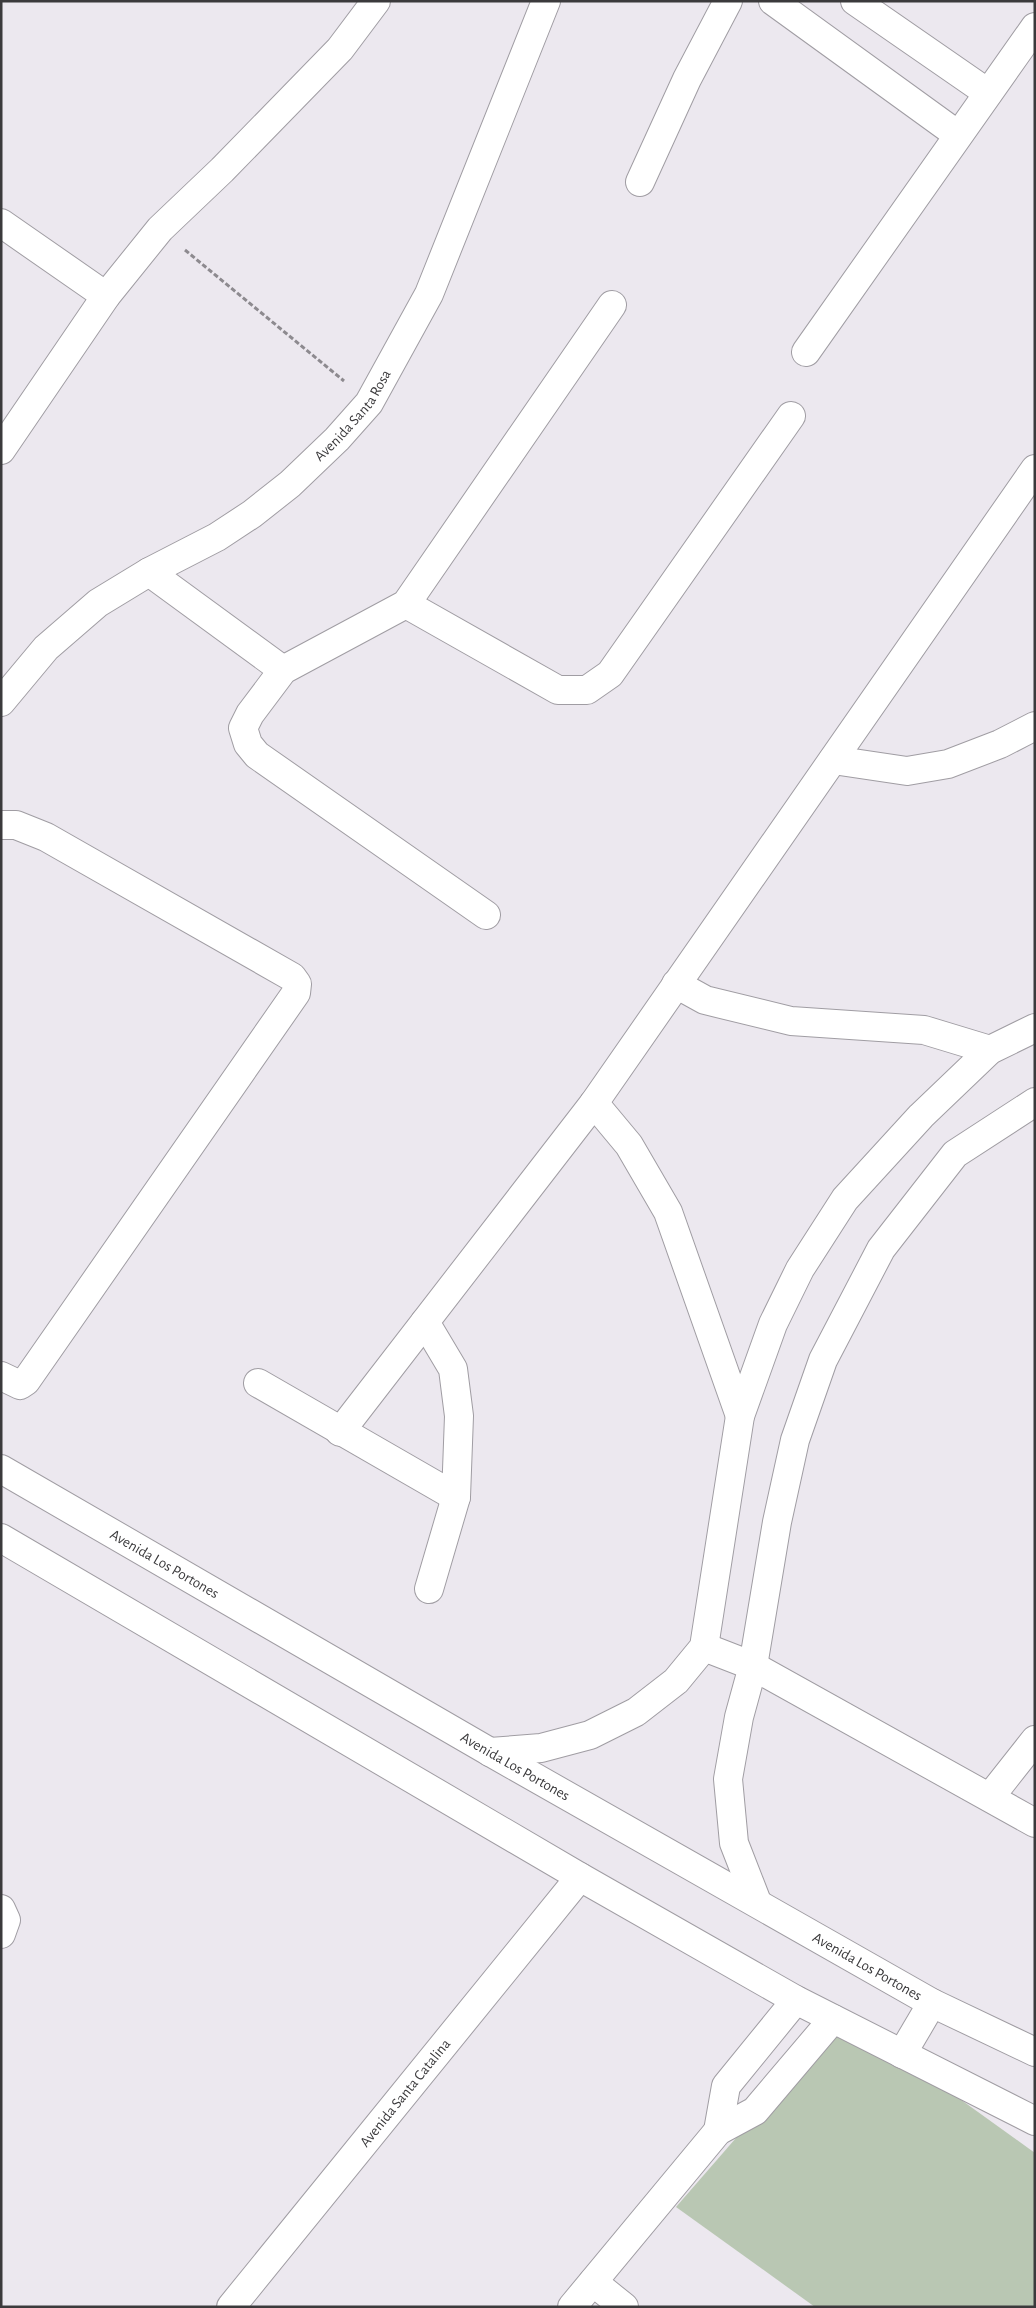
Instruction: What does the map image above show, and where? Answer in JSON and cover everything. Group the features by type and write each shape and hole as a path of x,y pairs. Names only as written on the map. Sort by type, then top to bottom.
{"street":[{"path":"1,450 106,296 160,229 222,170 340,48 376,1"},
{"name":"Avenida Santa Rosa","path":"1,702 46,648 98,603 149,572 217,537 252,514 290,484 337,439 369,402 429,294 546,1"},
{"path":"640,182 687,79 728,1"},
{"path":"772,1 958,134"},
{"path":"855,1 988,93"},
{"path":"806,352 1035,26"},
{"path":"1,223 106,296"},
{"path":"486,915 257,755 252,749 243,728 250,714 284,670 406,604 612,305"},
{"path":"406,604 558,690 587,690 610,674 791,416"},
{"path":"340,1432 594,1103 1035,469"},
{"path":"149,572 284,670"},
{"path":"833,760 907,771 948,764 1000,744 1035,726"},
{"path":"1,825 16,825 46,836 292,977 297,984 296,993 26,1381 20,1385 1,1376"},
{"path":"676,984 705,1000 791,1021 924,1030 990,1050"},
{"path":"490,1752 541,1748 590,1735 613,1724 636,1712 676,1681 704,1647 740,1416 773,1324 800,1269 845,1199 921,1116 990,1050 1035,1028"},
{"path":"757,1902 734,1843 728,1779 739,1717 752,1666 777,1522 795,1440 823,1360 881,1249 955,1154 1035,1102"},
{"path":"594,1103 629,1145 668,1212 740,1416"},
{"path":"425,1322 453,1368 459,1416 456,1497 430,1589"},
{"path":"258,1383 340,1432 456,1497"},
{"name":"Avenida Los Portones","path":"1,1468 490,1752 932,2002 1035,2052"},
{"path":"7,1548 796,2000 1035,2121"},
{"path":"704,1647 752,1666 990,1797 1035,1824"},
{"path":"990,1797 1035,1740"},
{"name":"Avenida Santa Catalina","path":"231,2307 580,1877"},
{"path":"1,1908 6,1920 1,1934"},
{"path":"718,2131 726,2086 796,2000"},
{"path":"902,2054 932,2002"},
{"path":"572,2307 718,2131 755,2111 834,2019"},
{"path":"593,2282 624,2307"}],"path":[{"path":"160,229 369,402"}],"green space":[{"path":"843,2015 1035,2153 1035,2307 815,2307 676,2207"}]}
